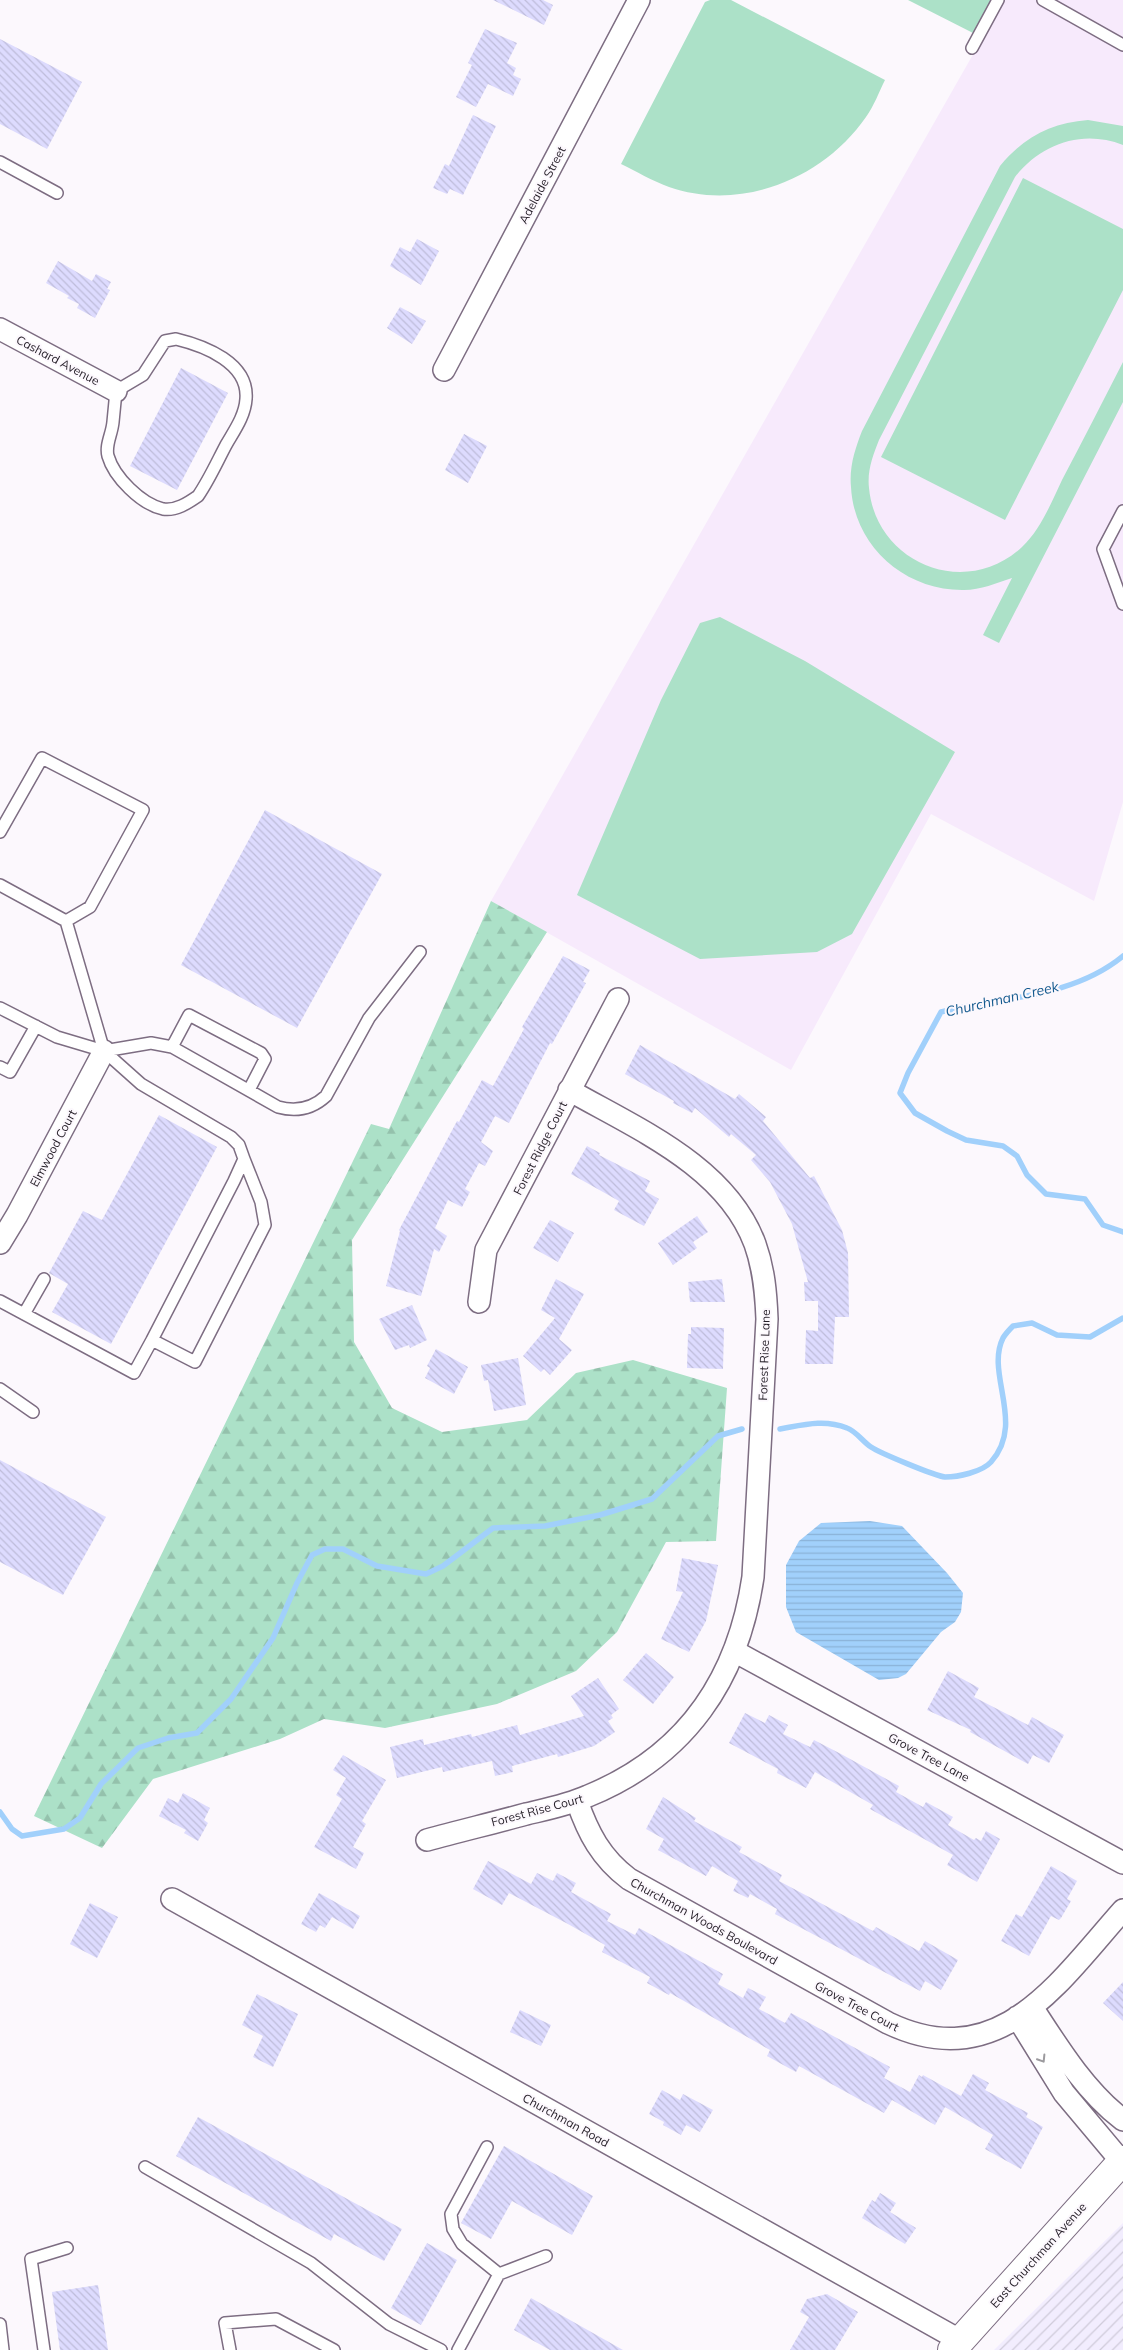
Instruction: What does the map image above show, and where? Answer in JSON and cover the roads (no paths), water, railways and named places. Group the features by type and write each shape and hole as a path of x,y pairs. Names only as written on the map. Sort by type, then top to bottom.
{"street":[{"name":"Adelaide Street","path":"444,370 639,0"},
{"name":"Cashard Avenue","path":"0,329 116,391"},
{"name":"Forest Ridge Court","path":"479,1302 486,1250 618,1000"},
{"name":"Elmwood Court","path":"0,1243 17,1215 104,1051"},
{"name":"Forest Rise Lane","path":"570,1090 702,1170 726,1194 755,1244 765,1281 766,1339 753,1577 748,1613 734,1652"},
{"name":"Forest Rise Court","path":"427,1840 577,1800 624,1779 658,1755 682,1734 714,1692 734,1652"},
{"name":"Grove Tree Lane","path":"734,1652 1123,1863"},
{"name":"Churchman Woods Boulevard","path":"577,1800 585,1826 594,1841 620,1872 648,1892 784,1966"},
{"name":"Churchman Road","path":"172,1899 956,2345"},
{"name":"Grove Tree Court","path":"784,1966 888,2023 926,2037 943,2039 968,2038 1006,2025 1050,1992 1123,1910"},
{"path":"1024,2012 1106,2107 1123,2120"},
{"path":"1024,2012 1064,2092 1122,2161"},
{"name":"East Churchman Avenue","path":"956,2345 1122,2161"}],"lane":[{"path":"972,48 998,0"},
{"path":"1043,0 1123,46"},
{"path":"0,162 57,193"},
{"path":"176,339 196,344 227,361 241,376 245,387 246,399 242,415 205,486 198,496 188,504 163,509 149,503 135,493 115,470 108,456 107,445 113,424 116,391 143,374 165,341 176,339"},
{"path":"1123,511 1103,549 1123,604"},
{"path":"0,832 42,758 143,810 90,907 66,921"},
{"path":"0,885 66,921 104,1051"},
{"path":"104,1051 151,1043 172,1047 278,1107 294,1110 317,1104 326,1096 369,1018 420,952"},
{"path":"0,1008 56,1037 104,1051 141,1084 231,1137 239,1145 262,1202 265,1225 261,1234 195,1362 152,1340"},
{"path":"172,1047 189,1015 261,1053 265,1059 249,1090"},
{"path":"0,1066 10,1072 36,1026"},
{"path":"0,1301 134,1373 244,1158"},
{"path":"24,1314 44,1279"},
{"path":"0,1389 33,1412"},
{"path":"487,2147 451,2214 453,2229 462,2244 499,2274"},
{"path":"145,2167 311,2263 389,2324 441,2350"},
{"path":"44,2350 31,2259 67,2248"},
{"path":"458,2350 499,2274 546,2256"},
{"path":"230,2350 225,2323 276,2319 334,2350"},
{"path":"0,2324 4,2350"}],"water":[{"path":"870,1521 902,1526 947,1573 963,1593 961,1612 955,1622 941,1632 906,1674 898,1678 879,1680 796,1632 786,1607 786,1565 799,1541 821,1523"}],"waterway":[{"name":"Churchman Creek","path":"1123,956 1103,970 1059,988 941,1012 908,1073 900,1093 915,1113 947,1131 966,1140 1003,1146 1017,1156 1027,1175 1046,1194 1085,1199 1103,1225 1123,1232"},
{"name":"Churchman Creek","path":"780,1429 822,1423 838,1425 850,1429 876,1450 930,1473 945,1477 970,1473 987,1466 1001,1447 1005,1431 1005,1415 998,1367 999,1352 1003,1338 1012,1327 1032,1323 1057,1335 1090,1337 1123,1318"},
{"name":"Churchman Creek","path":"0,1812 12,1829 22,1836 64,1829 80,1818 101,1784 138,1748 168,1738 197,1733 231,1699 273,1638 297,1583 312,1555 325,1549 343,1549 377,1566 426,1574 443,1566 493,1528 545,1526 600,1515 652,1499 718,1436 742,1429"}]}
